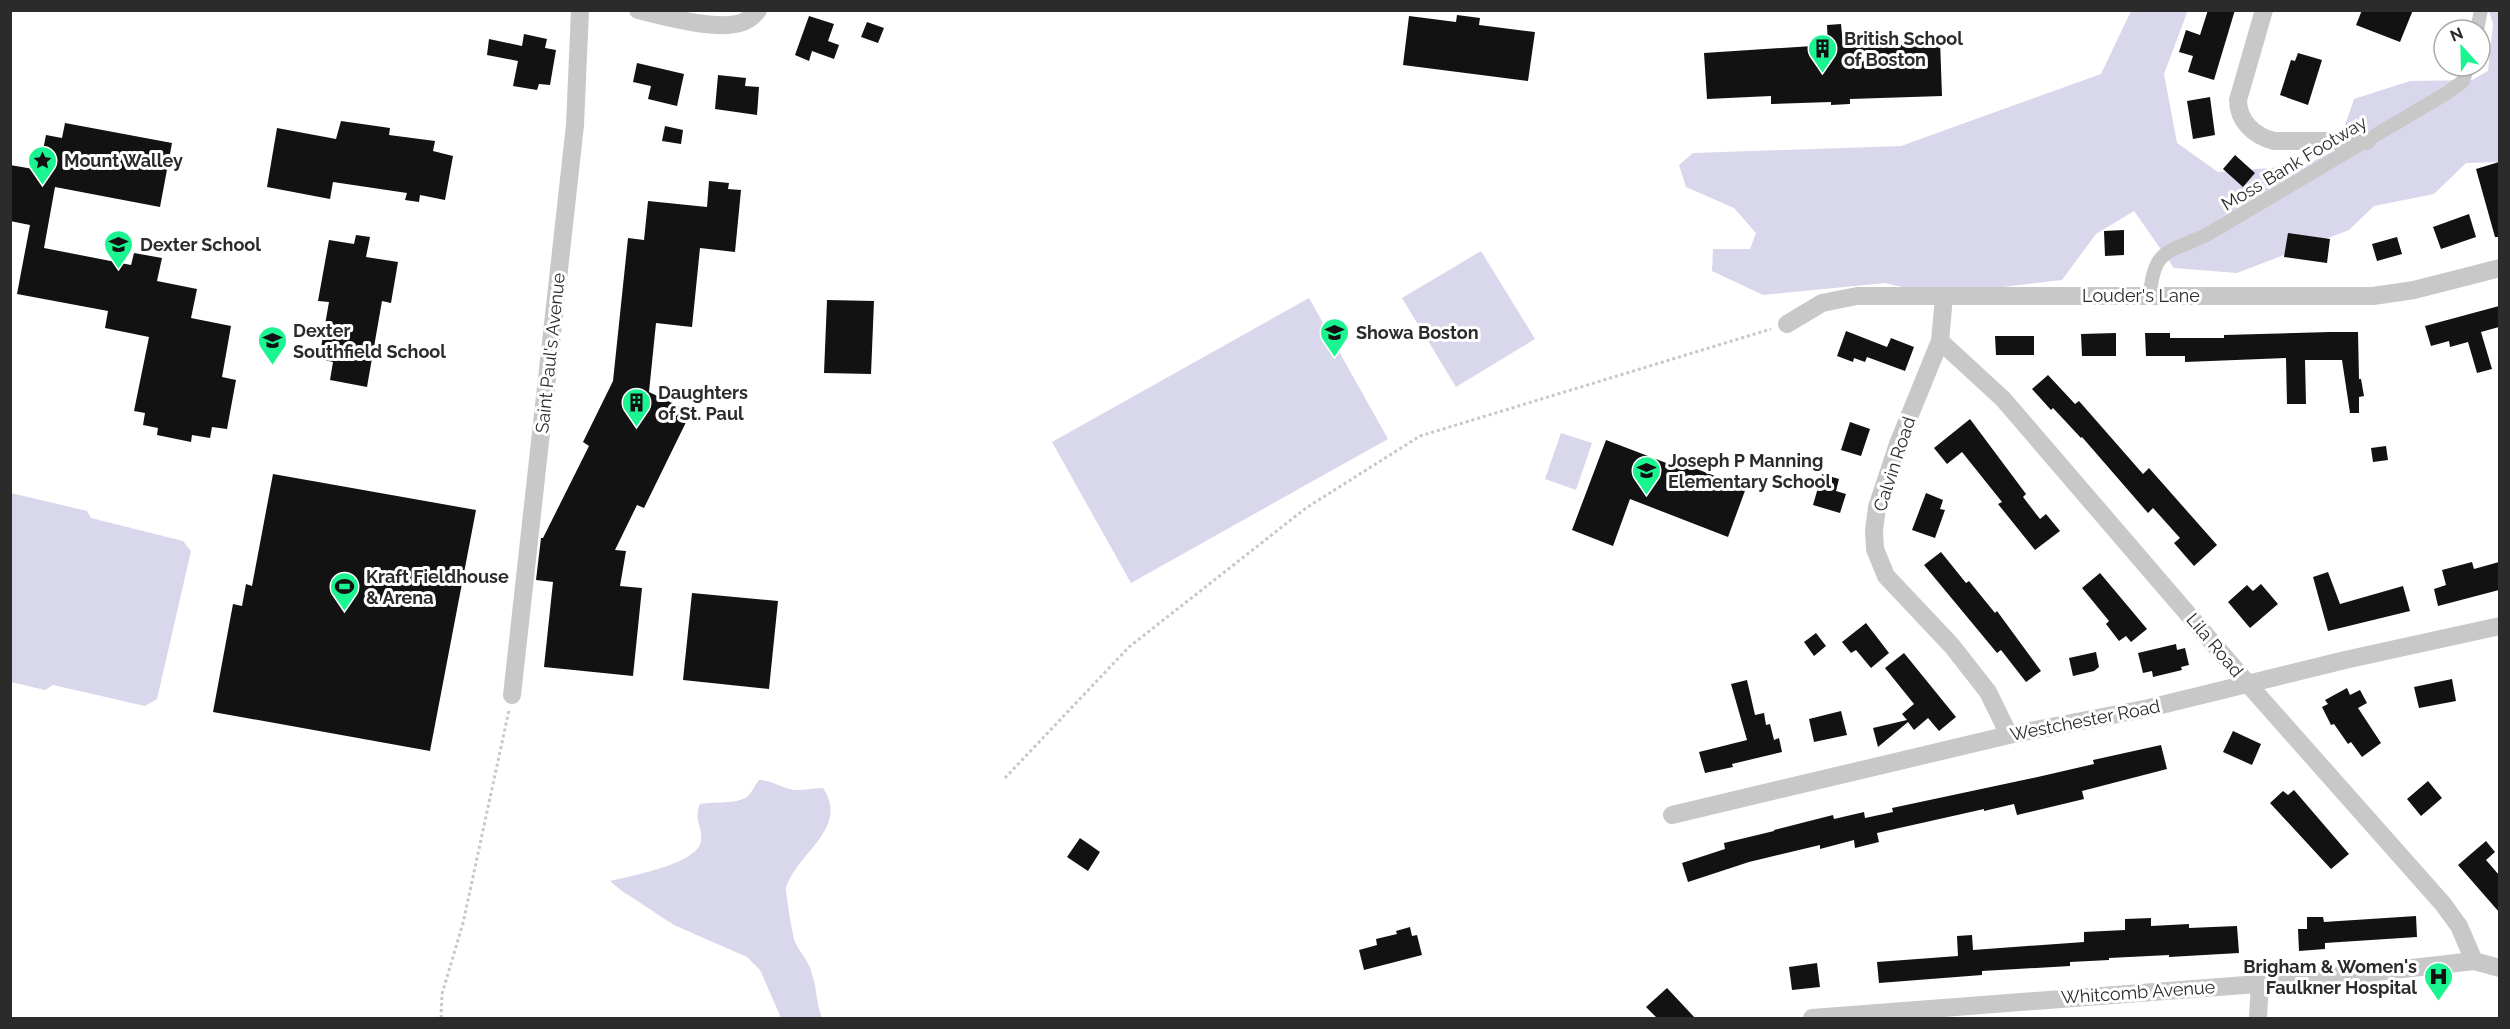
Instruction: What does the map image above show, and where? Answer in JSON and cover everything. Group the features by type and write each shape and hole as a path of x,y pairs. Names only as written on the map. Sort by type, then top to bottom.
{"street":[{"name":"Saint Paul's Avenue","path":"512,695 574,135 580,10"},
{"path":"638,10 723,26 746,22 758,10"},
{"path":"2264,10 2238,100 2240,113 2247,126 2259,136 2274,141 2367,141"},
{"name":"Moss Bank Footway","path":"2150,295 2152,271 2158,260 2167,252 2208,234 2367,141 2457,86 2465,78"},
{"name":"Louder's Lane","path":"1787,324 1822,303 1837,298 1880,295 1944,297 2373,296 2414,290 2499,268"},
{"name":"Calvin Road","path":"1944,297 1940,341 1898,444 1877,507 1874,531 1875,549 1886,576 1952,646 1988,692 2009,735"},
{"name":"Lila Road","path":"1940,341 2003,399 2248,684 2443,904 2459,926 2474,961"},
{"name":"Westchester Road","path":"1672,815 2009,735 2149,708 2499,626"},
{"name":"Whitcomb Avenue","path":"1812,1018 2260,984 2474,961 2499,968"},
{"path":"2258,1018 2260,984"}],"path":[{"path":"1005,778 1129,647 1306,508 1420,436 1787,324"},
{"path":"441,1018 442,994 463,924 512,695"}],"shaded area":[{"path":"2188,10 2164,74 2177,143 2218,172 2306,165 2337,149 2354,99 2410,81 2492,78 2493,24 2489,11 2499,11 2499,162 2466,163 2434,194 2374,206 2349,230 2237,273 2174,268 2134,211 2096,234 2062,280 1936,295 1885,283 1763,295 1712,271 1713,249 1750,249 1756,233 1734,208 1686,187 1679,165 1693,153 1901,146 2101,74 2131,11"},
{"path":"1481,251 1535,339 1456,387 1402,298"},
{"path":"1309,298 1388,439 1131,583 1052,442"},
{"path":"1561,433 1592,443 1576,490 1545,479"},
{"path":"11,493 87,511 91,518 183,541 191,551 157,699 145,706 53,685 45,690 11,682"},
{"path":"759,780 793,790 823,788 830,803 830,816 826,828 792,875 786,888 794,939 811,969 822,1018 781,1018 760,970 747,957 674,925 610,881 662,868 688,856 697,849 701,841 697,814 700,804 743,799 748,796"}],"building":[{"path":"2208,10 2235,10 2214,80 2188,72 2193,56 2179,52 2186,30 2200,35"},
{"path":"2362,10 2413,10 2400,42 2356,25"},
{"path":"1457,15 1480,18 1479,25 1535,32 1528,81 1403,65 1409,16 1456,22"},
{"path":"809,16 834,24 828,41 839,45 834,59 812,51 809,61 795,55"},
{"path":"867,22 884,28 878,43 861,37"},
{"name":"British School of Boston","path":"1841,24 1843,44 1940,40 1942,96 1850,99 1850,104 1831,105 1831,102 1771,104 1771,96 1707,99 1704,53 1828,45 1827,25"},
{"path":"524,34 547,39 545,48 556,50 550,85 539,84 537,90 513,86 518,61 487,55 489,39 522,46"},
{"path":"2298,53 2322,60 2308,105 2280,95 2291,60 2295,61"},
{"path":"637,63 684,74 677,106 648,99 651,86 633,82"},
{"path":"718,75 746,78 745,86 759,87 757,115 715,109"},
{"path":"2210,97 2215,135 2193,139 2187,101"},
{"path":"341,121 390,128 389,135 435,141 433,151 453,156 445,200 420,195 419,202 405,200 407,193 333,182 330,199 267,187 277,128 336,139"},
{"path":"65,123 172,143 160,207 55,187 44,248 131,265 134,253 162,258 157,281 197,289 191,318 231,326 222,377 236,380 227,429 212,427 210,438 192,435 191,442 157,435 158,428 143,425 145,413 134,411 149,337 105,328 108,311 17,294 30,225 10,221 10,165 39,170 46,135 62,138"},
{"path":"665,126 683,130 681,144 662,141"},
{"path":"2235,155 2255,173 2243,187 2223,169"},
{"path":"2499,162 2499,237 2495,237 2476,169"},
{"name":"Daughters of St. Paul","path":"709,181 729,183 728,189 741,190 735,252 700,248 692,327 656,323 649,392 691,412 644,508 637,505 615,550 626,551 620,586 642,588 633,676 544,667 553,582 536,580 541,538 589,446 583,442 613,381 628,238 644,240 648,201 707,207"},
{"path":"2469,214 2476,237 2441,249 2433,227"},
{"path":"2124,230 2124,255 2105,256 2104,231"},
{"path":"2288,233 2330,239 2327,263 2284,257"},
{"path":"356,235 370,237 366,257 398,262 391,303 382,301 367,387 330,380 333,362 319,359 329,302 318,301 329,240 354,244"},
{"path":"2397,237 2402,254 2377,261 2372,244"},
{"path":"827,300 874,301 871,374 824,373"},
{"path":"2499,306 2499,327 2481,332 2492,369 2477,373 2468,342 2450,347 2449,341 2431,346 2425,326"},
{"path":"1846,331 1887,347 1891,338 1914,347 1905,371 1867,357 1865,362 1854,358 1853,362 1837,356"},
{"path":"2358,332 2359,379 2361,379 2364,396 2359,397 2359,413 2350,413 2342,360 2305,360 2306,404 2287,404 2286,358 2185,362 2185,356 2146,356 2145,333 2170,333 2170,338 2224,338 2224,335"},
{"path":"2116,333 2116,356 2082,356 2081,334"},
{"path":"1995,336 2034,336 2034,355 1996,355"},
{"path":"2048,375 2075,404 2079,401 2143,474 2149,468 2217,545 2194,566 2174,543 2180,538 2153,508 2148,513 2082,437 2053,408 2051,410 2032,389"},
{"path":"1970,419 2026,494 2023,497 2040,519 2046,514 2060,531 2035,550 1998,504 2002,502 1962,452 1947,464 1934,448"},
{"path":"1850,422 1870,429 1861,456 1841,450"},
{"name":"Joseph P Manning Elementary School","path":"1606,440 1669,464 1671,459 1746,488 1728,537 1630,499 1613,546 1572,530"},
{"path":"2386,446 2388,460 2373,462 2371,448"},
{"name":"Kraft Fieldhouse & Arena","path":"273,474 476,510 430,751 213,712 233,604 242,606 246,584 252,586"},
{"path":"1822,474 1839,479 1836,491 1846,494 1840,513 1813,505"},
{"path":"1926,493 1943,500 1940,509 1945,510 1935,538 1912,530"},
{"path":"1941,552 1966,583 1969,581 1995,613 1997,611 2041,671 2026,682 2001,650 1997,653 1924,565"},
{"path":"2472,562 2474,569 2499,562 2499,590 2438,606 2434,589 2446,585 2442,570"},
{"path":"2328,572 2340,604 2403,586 2410,611 2328,631 2313,577"},
{"path":"2100,573 2147,629 2131,642 2126,636 2119,641 2106,624 2109,621 2082,588"},
{"path":"2261,584 2278,604 2250,628 2228,602 2247,585 2253,591"},
{"path":"692,593 778,601 769,689 683,680"},
{"path":"1866,623 1889,653 1871,668 1856,650 1851,653 1842,642"},
{"path":"1816,633 1826,646 1814,656 1804,642"},
{"path":"2176,644 2177,650 2185,648 2189,665 2181,667 2182,670 2153,677 2152,671 2143,673 2138,653"},
{"path":"2096,652 2099,667 2094,671 2073,676 2069,658"},
{"path":"1904,653 1956,717 1939,731 1928,718 1914,730 1908,722 1878,747 1873,728 1907,720 1902,714 1914,704 1885,668"},
{"path":"2452,679 2456,701 2419,708 2414,687"},
{"path":"1747,680 1755,715 1764,713 1766,725 1770,724 1774,740 1779,738 1782,752 1705,773 1699,752 1747,740 1731,684"},
{"path":"2347,688 2350,695 2360,690 2367,703 2358,708 2381,743 2362,757 2351,742 2348,744 2334,724 2331,725 2322,707 2328,704 2325,700"},
{"path":"1841,711 1847,735 1814,742 1809,719"},
{"path":"2233,731 2261,744 2252,765 2223,752"},
{"path":"2161,745 2167,769 2082,791 2084,799 2017,815 2014,804 1984,811 1984,809 1877,833 1879,842 1855,848 1854,840 1820,849 1820,845 1749,862 1688,882 1682,863 1725,849 1724,843 1833,815 1834,819 1864,812 1865,818 1893,812 1892,808 2094,764 2093,760"},
{"path":"2428,781 2442,798 2421,816 2407,799"},
{"path":"2294,790 2349,854 2331,869 2270,803 2283,791 2288,795"},
{"path":"1080,838 1100,852 1088,871 1067,857"},
{"path":"2486,841 2495,852 2486,860 2499,875 2499,912 2458,865"},
{"path":"2416,916 2417,937 2325,943 2325,949 2299,951 2298,929 2307,929 2307,917 2323,917 2324,922"},
{"path":"2151,918 2151,926 2189,924 2189,928 2237,926 2239,953 2109,958 2109,960 2070,962 2070,966 1982,971 1982,975 1879,983 1877,962 1958,956 1957,936 1972,935 1973,950 2084,942 2084,932 2125,930 2125,919"},
{"path":"1410,927 1412,936 1417,935 1422,955 1364,970 1359,950 1377,945 1376,939 1397,934 1396,931"},
{"path":"1817,963 1820,987 1792,990 1789,967"},
{"path":"1667,988 1695,1018 1657,1018 1646,1007"}],"place":[{"name":"British School of Boston","path":"1823,74"},
{"name":"Mount Walley","path":"43,186"},
{"name":"Dexter School","path":"119,270"},
{"name":"Showa Boston","path":"1335,358"},
{"name":"Dexter Southfield School","path":"272,366"},
{"name":"Daughters of St. Paul","path":"637,428"},
{"name":"Joseph P Manning Elementary School","path":"1647,496"},
{"name":"Kraft Fieldhouse & Arena","path":"345,612"},
{"name":"Brigham & Women's Faulkner Hospital","path":"2438,1002"}]}
